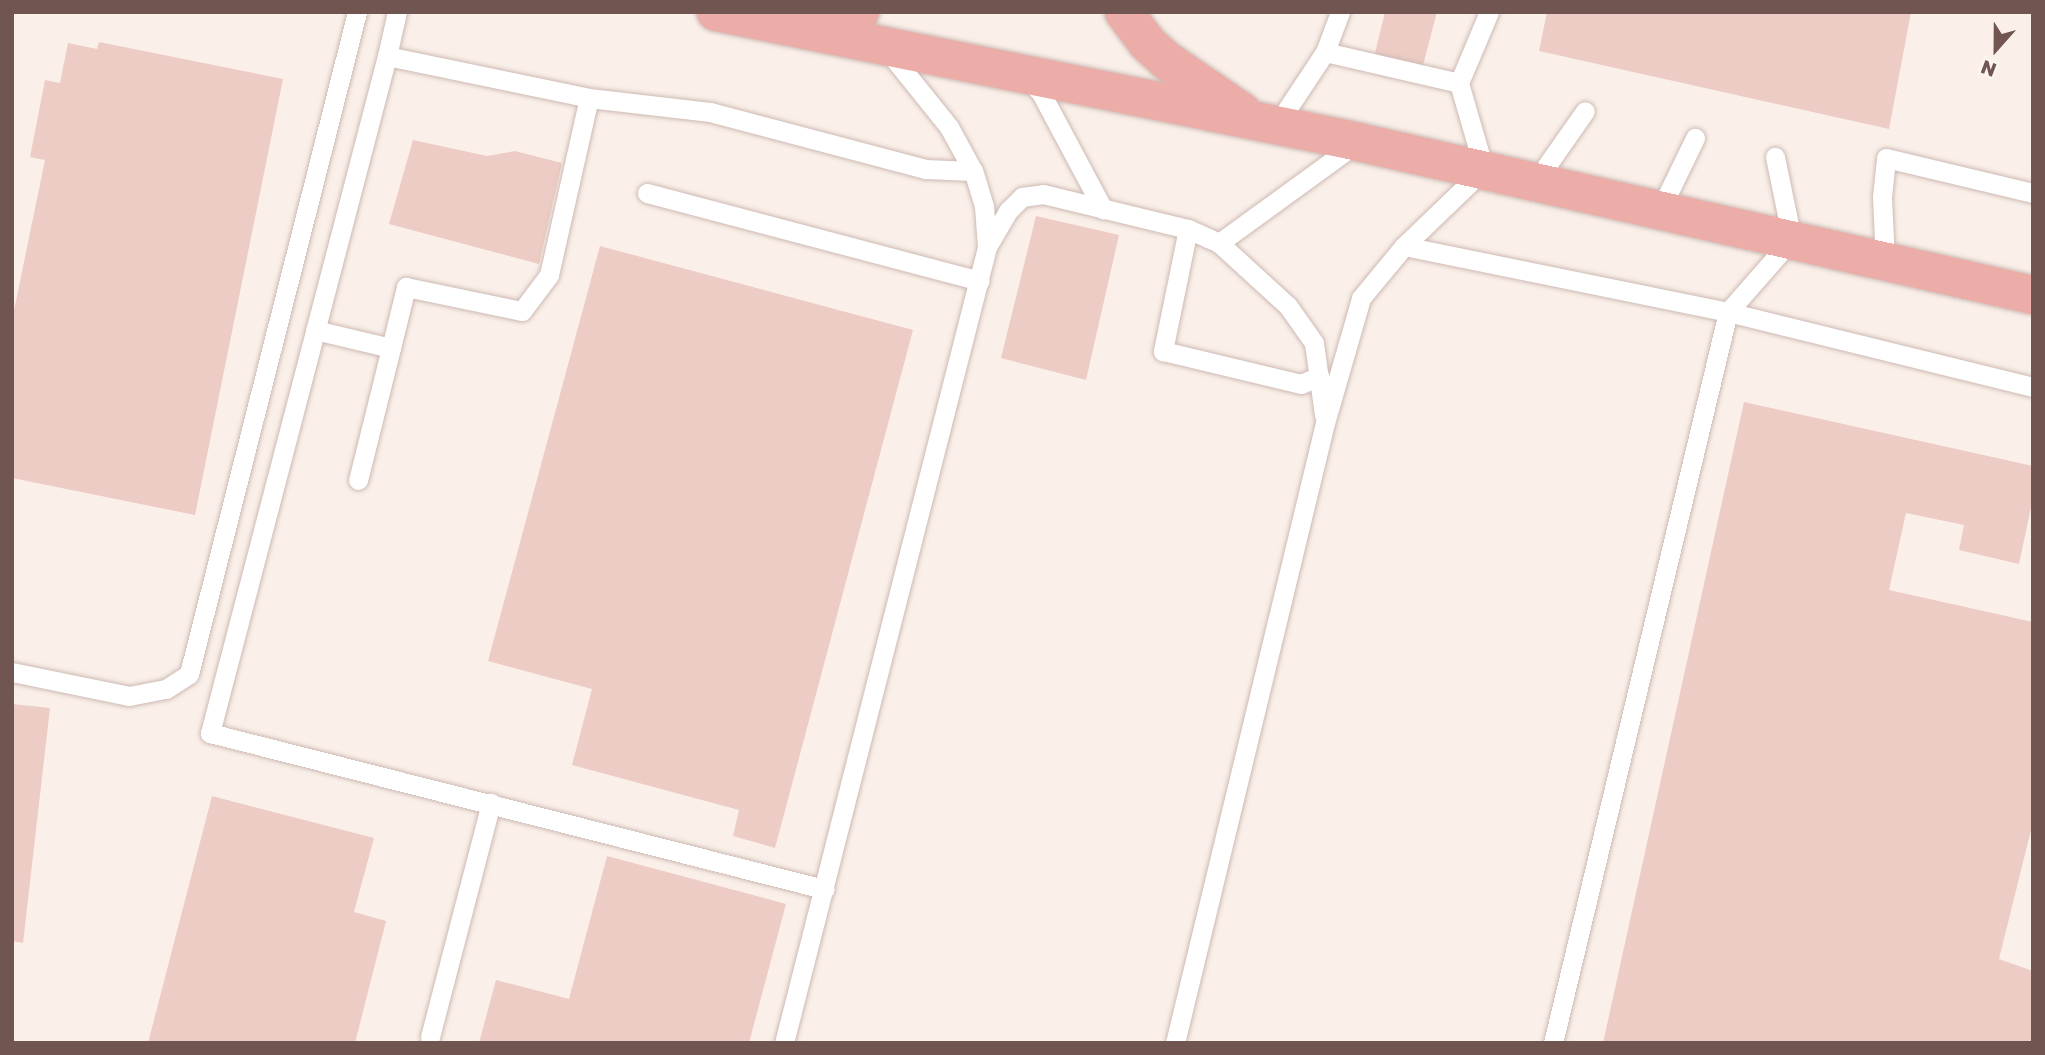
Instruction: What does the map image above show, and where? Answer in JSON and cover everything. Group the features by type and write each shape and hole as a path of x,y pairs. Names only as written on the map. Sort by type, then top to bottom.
{"highway":[{"path":"716,12 1484,169 2033,295"},
{"path":"781,26 860,12"},
{"path":"1124,12 1147,43 1166,60 1267,124"}],"lane":[{"path":"12,672 130,696 166,689 189,674 357,12"},
{"path":"397,12 210,733 824,889"},
{"path":"1267,124 1325,52 1340,12"},
{"path":"1175,1043 1325,423 1361,298 1404,246 1484,169 1459,83 1489,12"},
{"path":"784,1043 987,247 984,206 973,171 949,127 884,46"},
{"path":"1325,52 1459,83"},
{"path":"387,56 589,99 710,112 925,169 973,171"},
{"path":"1024,75 1041,93 1103,209"},
{"path":"358,480 405,287 522,312 549,275 589,99"},
{"path":"1536,181 1585,111"},
{"path":"1661,208 1695,138"},
{"path":"1219,243 1358,142"},
{"path":"1553,1043 1728,312 1792,239 1774,157"},
{"path":"1885,261 1882,197 1886,158 2033,192"},
{"path":"647,194 980,281"},
{"path":"987,247 1008,211 1022,197 1043,194 1188,229 1219,243 1288,306 1314,343 1325,423"},
{"path":"1188,229 1163,351 1301,384 1319,376"},
{"path":"1404,246 1728,312 2033,387"},
{"path":"315,330 391,348"},
{"path":"430,1037 491,803"}],"building":[{"path":"1385,12 1437,12 1422,69 1374,57"},
{"path":"1547,12 1911,12 1889,129 1539,51"},
{"path":"99,42 283,79 195,515 12,478 12,320 45,160 30,157 45,80 60,83 68,43 97,49"},
{"path":"413,140 487,156 515,151 562,163 539,264 389,224"},
{"path":"1036,216 1119,235 1086,380 1001,358"},
{"path":"600,246 913,330 775,848 733,836 739,810 572,765 592,689 488,661"},
{"path":"1744,402 2033,466 2033,498 2019,564 1959,550 1964,525 1906,513 1889,590 2033,622 2033,822 1999,959 2033,971 2033,1043 1603,1043"},
{"path":"12,704 50,708 23,943 12,941"},
{"path":"212,796 374,838 354,912 386,921 355,1043 148,1043"},
{"path":"607,856 786,904 749,1043 479,1043 496,980 569,999"}]}
